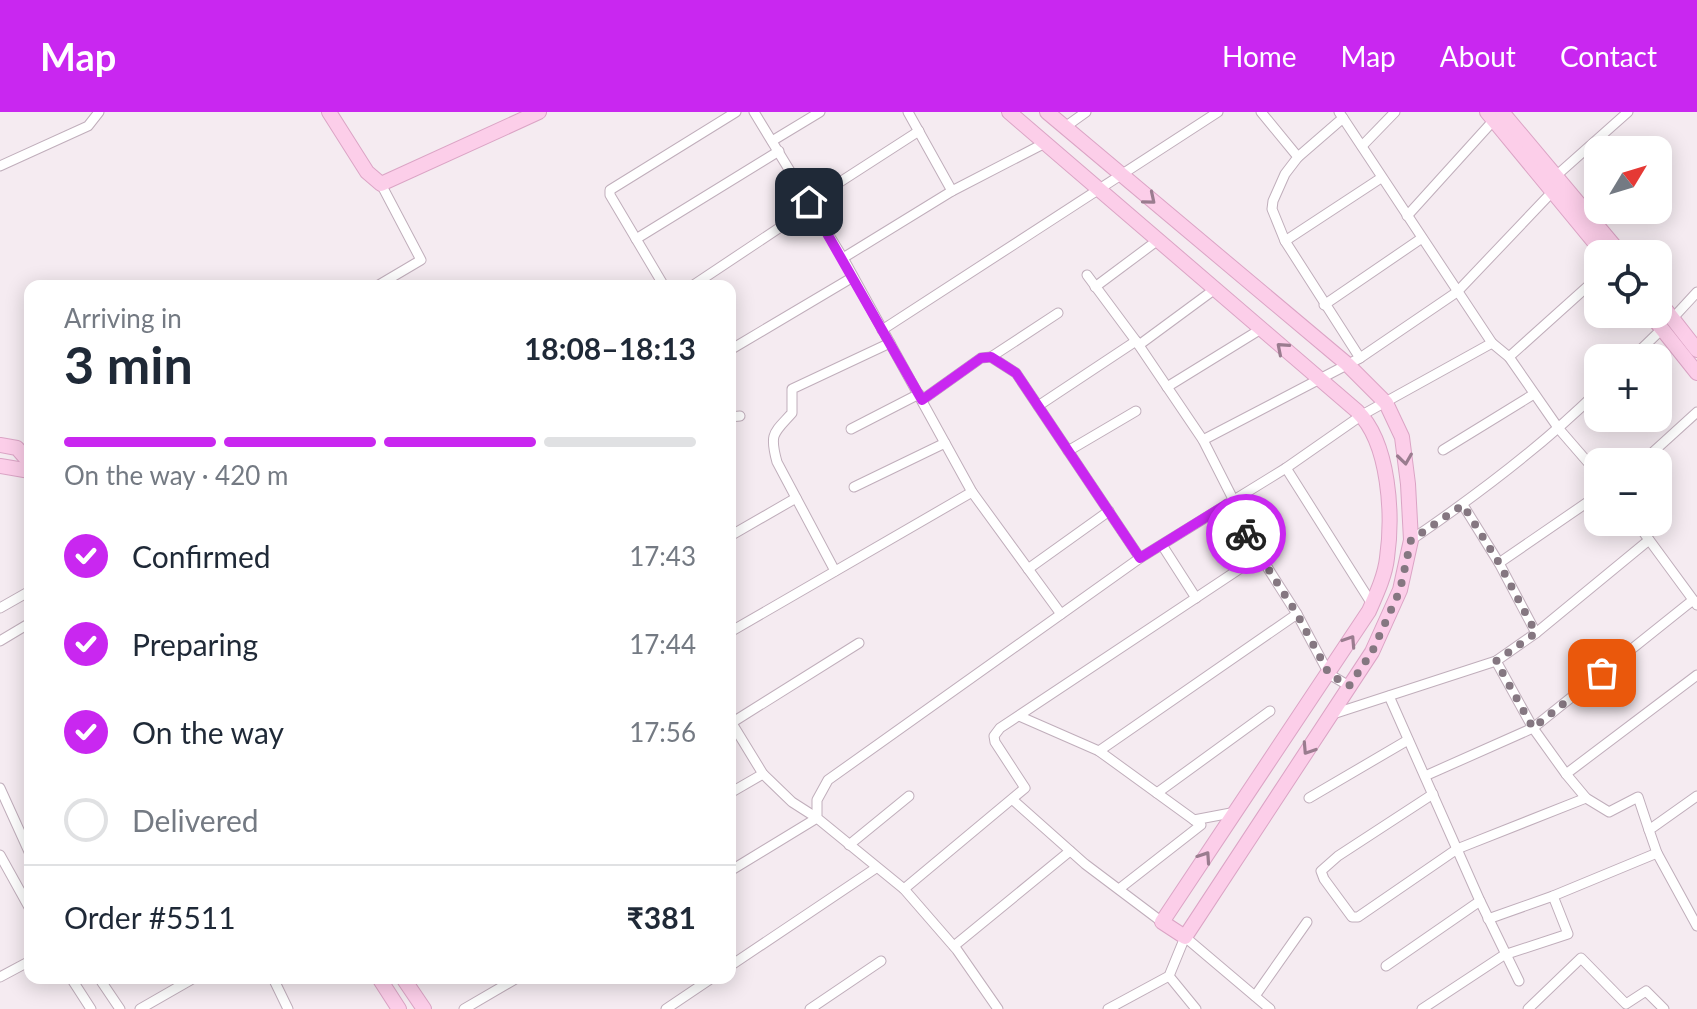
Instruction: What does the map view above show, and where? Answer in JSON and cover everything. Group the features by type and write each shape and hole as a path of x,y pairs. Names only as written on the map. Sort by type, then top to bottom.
{"street":[{"path":"0,166 88,126 99,112"},
{"path":"329,112 367,172 381,184 421,260 387,280"},
{"path":"381,184 539,112"},
{"path":"660,280 610,195 610,190 736,112"},
{"path":"754,112 843,258 972,492 1061,614"},
{"path":"772,141 820,112"},
{"path":"908,112 952,191"},
{"path":"1009,112 1362,415 1381,455 1390,502 1387,561 1372,604 1329,674 1162,922"},
{"path":"1047,112 1354,361"},
{"path":"1065,127 1086,112"},
{"path":"1194,112 1202,123"},
{"path":"882,330 1218,112"},
{"path":"1261,112 1298,157"},
{"path":"1362,146 1395,112"},
{"path":"1203,440 1354,361 1457,292 1556,182 1628,112"},
{"path":"1407,216 1498,114 1608,240"},
{"path":"1108,1009 1169,976 1185,937 1372,652 1400,590 1411,540 1402,437 1386,403 1354,361 1285,241 1272,209 1285,174 1341,115 1492,343 1509,357 1559,429 1584,458"},
{"path":"701,280 919,131"},
{"path":"843,258 952,191 1045,143"},
{"path":"636,239 779,151"},
{"path":"1285,241 1381,178"},
{"path":"1556,182 1595,240"},
{"path":"1324,305 1422,238"},
{"path":"1095,287 1158,240"},
{"path":"1087,275 1203,440 1259,556 1297,614 1329,674 1349,686"},
{"path":"736,346 853,277"},
{"path":"1038,406 1215,289"},
{"path":"1509,357 1584,290"},
{"path":"1672,319 1697,292"},
{"path":"851,429 920,397 981,358 991,357 1058,313"},
{"path":"1646,344 1663,328"},
{"path":"1669,328 1697,373"},
{"path":"1672,328 1697,350"},
{"path":"1167,387 1261,329"},
{"path":"835,571 777,462 771,444 773,435 792,413 792,389 890,343"},
{"path":"817,818 817,800 828,780 1140,558 1286,468 1362,415 1492,343"},
{"path":"991,357 1016,373 1140,558"},
{"path":"1443,450 1534,394"},
{"path":"1411,540 1463,505 1559,429 1584,405"},
{"path":"1068,451 1136,411"},
{"path":"1657,448 1697,412"},
{"path":"854,487 945,443"},
{"path":"0,445 17,448 24,456"},
{"path":"0,466 24,470"},
{"path":"1286,468 1372,604"},
{"path":"736,629 972,492"},
{"path":"736,533 796,498"},
{"path":"1463,505 1499,563 1536,633"},
{"path":"1499,563 1584,505"},
{"path":"1028,569 1109,511"},
{"path":"1425,776 1533,728 1695,602 1646,536"},
{"path":"1330,715 1496,661 1536,633 1649,540"},
{"path":"1162,545 1196,598"},
{"path":"904,889 1023,791 1024,784 995,742 994,736 1000,728 1259,556"},
{"path":"0,608 24,594"},
{"path":"1099,751 1297,614"},
{"path":"0,641 24,627"},
{"path":"736,718 859,643"},
{"path":"1496,661 1533,728 1586,798 1609,812 1638,797 1657,853 1697,926"},
{"path":"1566,774 1697,675"},
{"path":"1389,696 1504,955 1519,981"},
{"path":"1157,793 1270,711"},
{"path":"1019,716 1099,751 1201,825 1119,889"},
{"path":"736,729 763,774 792,802 817,818 904,889 954,946 998,1009"},
{"path":"1309,798 1408,740"},
{"path":"736,790 763,774"},
{"path":"0,788 24,832"},
{"path":"1433,794 1338,856 1321,871 1352,917 1358,917 1457,849 1586,798"},
{"path":"849,845 909,796"},
{"path":"1649,830 1697,796"},
{"path":"1013,800 1070,851 1185,937 1270,1009"},
{"path":"1194,820 1236,812"},
{"path":"736,867 817,818"},
{"path":"954,946 1070,851"},
{"path":"1488,919 1657,853"},
{"path":"0,857 24,899"},
{"path":"736,962 876,868"},
{"path":"1422,1009 1504,955 1568,934 1553,896"},
{"path":"1386,966 1480,901"},
{"path":"1255,996 1307,922"},
{"path":"1528,1009 1581,958 1624,1006 1646,991 1664,1009"},
{"path":"810,1009 881,961"},
{"path":"0,977 24,964"},
{"path":"1169,976 1196,1009"},
{"path":"75,984 91,1009"},
{"path":"103,984 120,1009"},
{"path":"140,1009 184,984"},
{"path":"276,984 288,1009"},
{"path":"383,984 399,1009"},
{"path":"407,984 424,1009"},
{"path":"464,1009 507,984"},
{"path":"666,1009 703,984"}],"way so far":[{"path":"1246,534 1297,614 1329,674 1349,686 1372,652 1400,590 1411,540 1463,505 1499,563 1536,633 1496,661 1533,728 1602,673"}],"route":[{"path":"809,202 922,400 981,358 991,357 1016,373 1140,558 1227,504 1246,534"}]}
